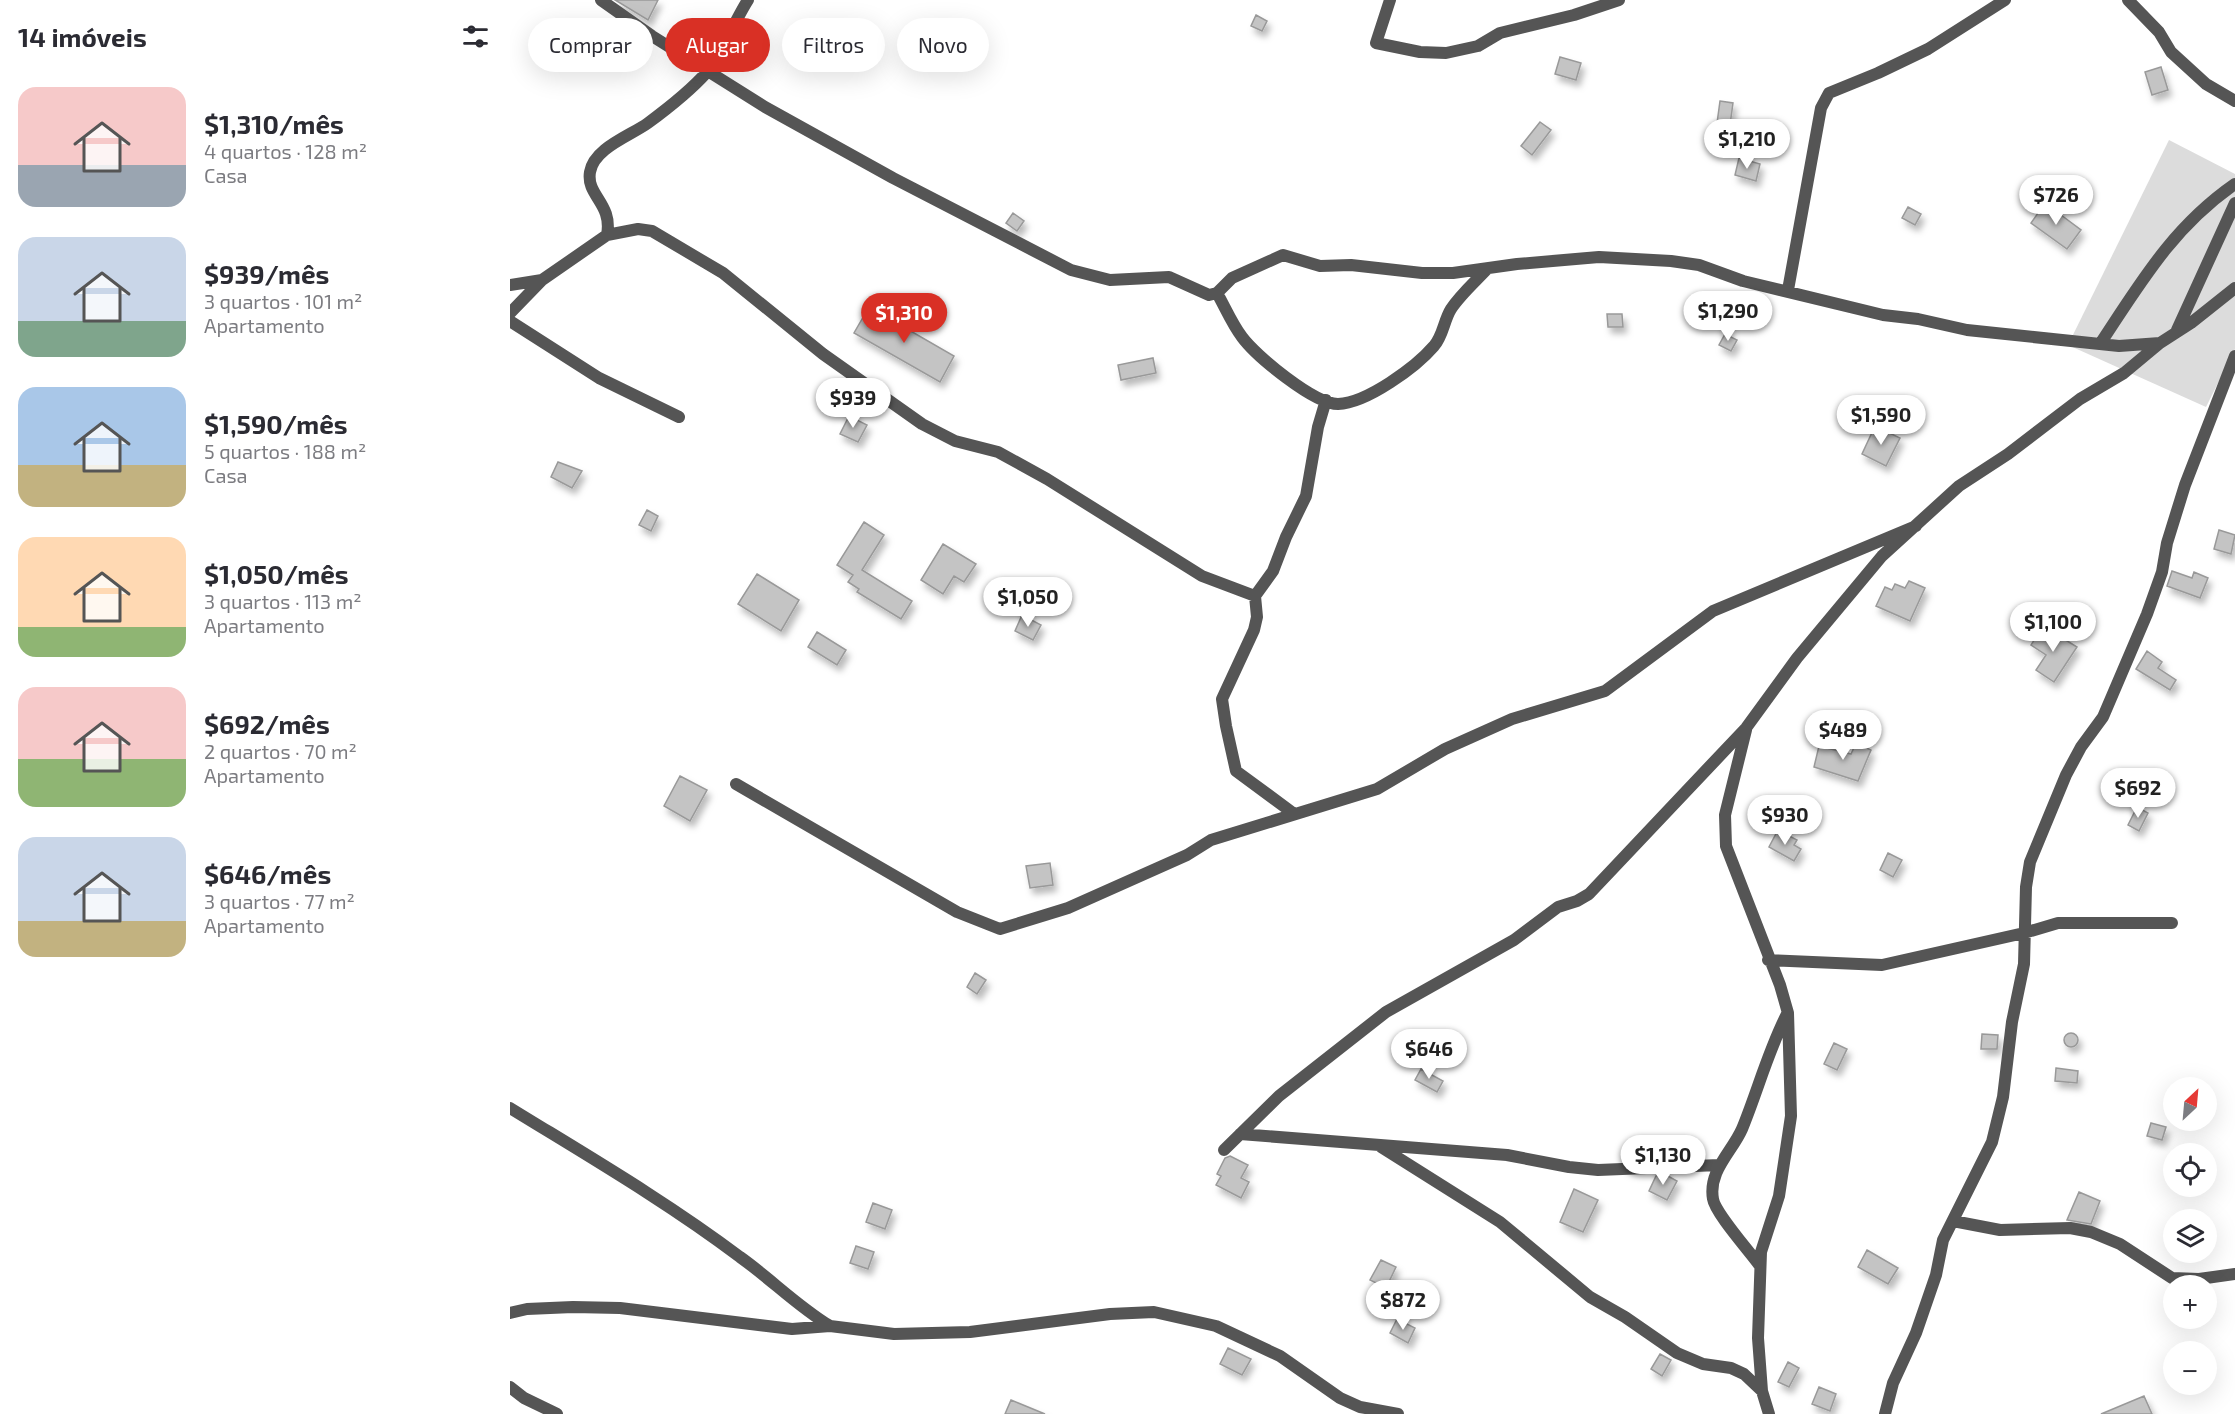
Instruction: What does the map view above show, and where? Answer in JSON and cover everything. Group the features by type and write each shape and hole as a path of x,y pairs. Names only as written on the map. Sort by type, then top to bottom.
{"street":[{"path":"601,0 665,42"},
{"path":"738,18 748,0"},
{"path":"1390,0 1376,43 1420,52 1446,53 1478,46 1500,33 1574,15 1619,0"},
{"path":"1788,290 1821,108 1829,93 1928,49 2005,0"},
{"path":"2128,0 2159,32 2171,52 2206,84 2235,101"},
{"path":"607,235 608,214 589,183 590,170 595,160 603,152 649,122 707,72"},
{"path":"710,72 765,107 893,178 1071,270 1110,280 1169,277 1209,295 1217,293 1232,278 1283,255 1294,256 1320,266 1351,265 1422,273 1454,273 1488,267 1599,257 1671,261 1699,265 1743,281 1788,290 1883,315 1918,319 1967,330 2119,346 2160,343"},
{"path":"2100,344 2166,245 2235,184"},
{"path":"2177,330 2235,203"},
{"path":"510,313 542,280 607,235 638,229 652,231 723,273 823,354 922,424 955,441 998,452 1047,479 1202,576 1255,596"},
{"path":"1217,293 1242,337 1264,360 1295,384 1337,404 1360,397 1390,382 1415,365 1437,343 1451,309 1488,267"},
{"path":"510,285 542,280"},
{"path":"1224,1150 1279,1096 1386,1012 1514,940 1558,907 1577,901 1589,894 1746,728 1797,658 1882,556 1978,471 2007,454 2080,399 2124,373 2160,343 2191,323 2235,288"},
{"path":"510,321 599,378 679,417"},
{"path":"1885,1414 1893,1383 1916,1333 1936,1275 1943,1240 1992,1142 1995,1131 2003,1097 2012,1022 2024,964 2026,887 2039,837 2066,774 2103,717 2147,614 2162,572 2167,543 2185,485 2235,356"},
{"path":"1293,813 1236,771 1222,699 1254,630 1257,617 1255,596 1273,571 1306,496 1318,427 1326,400"},
{"path":"736,784 957,912 1000,929 1068,908 1187,855 1211,840 1377,789 1445,749 1512,719 1605,691 1713,611 1916,526"},
{"path":"1746,728 1723,826 1726,846 1738,881 1780,985 1788,1013 1791,1116 1779,1196 1761,1252 1760,1266 1758,1338 1762,1391 1769,1414"},
{"path":"1768,960 1882,965 2024,933 2058,923 2172,923"},
{"path":"1760,1266 1713,1201 1713,1180 1719,1165 1740,1132 1768,1052 1788,1013"},
{"path":"510,1108 622,1177 741,1257 806,1312 830,1326"},
{"path":"1240,1134 1507,1155 1598,1170 1719,1165"},
{"path":"1378,1145 1500,1222 1590,1298 1625,1317 1677,1353 1703,1364 1731,1368 1744,1374 1762,1391"},
{"path":"1953,1221 2000,1230 2070,1228 2091,1232 2120,1244 2172,1278 2199,1279 2235,1274"},
{"path":"510,1313 527,1309 620,1308 792,1329 830,1326 905,1334 970,1332 1110,1314 1154,1312 1180,1316 1216,1326 1280,1356 1340,1398 1360,1407 1398,1414"},
{"path":"510,1387 525,1398 557,1414"}],"shaded area":[{"path":"2169,140 2235,174 2235,349 2206,407 2068,345"}],"building":[{"path":"615,0 658,0 649,18 645,18"},
{"path":"1256,15 1267,21 1262,31 1251,26"},
{"path":"1560,57 1581,63 1576,80 1555,74"},
{"path":"2161,67 2168,90 2152,95 2145,72"},
{"path":"1720,101 1733,103 1730,125 1717,123"},
{"path":"1540,122 1551,130 1532,155 1521,146"},
{"path":"1739,158 1760,164 1756,181 1735,175"},
{"path":"2045,203 2081,230 2067,249 2031,223"},
{"path":"1908,207 1921,214 1915,225 1902,218"},
{"path":"1013,213 1024,221 1017,231 1006,223"},
{"path":"869,307 954,356 940,382 854,333"},
{"path":"1607,314 1622,314 1623,327 1608,327"},
{"path":"1725,334 1737,340 1731,351 1719,345"},
{"path":"1153,358 1156,373 1121,380 1118,365"},
{"path":"849,416 867,425 858,442 840,434"},
{"path":"1875,426 1900,438 1886,466 1862,454"},
{"path":"558,462 582,471 572,488 551,477"},
{"path":"647,510 658,516 651,531 639,525"},
{"path":"864,522 884,535 862,570 912,601 901,619 857,592 859,589 848,582 853,575 837,565"},
{"path":"2219,530 2235,535 2231,554 2214,549"},
{"path":"943,544 976,564 964,582 954,576 943,594 921,580"},
{"path":"2172,571 2192,578 2194,572 2208,578 2200,598 2167,586"},
{"path":"757,574 799,600 781,631 738,604"},
{"path":"1909,581 1925,588 1910,621 1876,606 1885,587 1892,590 1895,584 1905,588"},
{"path":"1022,615 1041,625 1033,640 1015,631"},
{"path":"2043,626 2077,647 2054,682 2036,670 2046,655 2031,645"},
{"path":"817,632 846,650 837,665 808,647"},
{"path":"2147,651 2162,662 2158,668 2176,680 2170,690 2136,669"},
{"path":"1856,743 1871,750 1858,781 1814,767 1819,746 1851,754"},
{"path":"680,776 707,790 690,821 664,806"},
{"path":"2137,807 2148,813 2139,831 2128,825"},
{"path":"1778,830 1797,840 1794,845 1801,849 1794,861 1769,847"},
{"path":"1888,853 1902,860 1893,877 1880,870"},
{"path":"1050,863 1053,885 1030,888 1026,866"},
{"path":"975,973 986,980 977,994 967,987"},
{"path":"2071,1033 2076,1035 2078,1040 2076,1045 2071,1047 2066,1045 2064,1040 2066,1035"},
{"path":"1982,1034 1998,1035 1997,1049 1981,1049"},
{"path":"1834,1043 1847,1049 1837,1070 1824,1064"},
{"path":"2056,1068 2078,1071 2077,1083 2055,1081"},
{"path":"1421,1069 1443,1081 1437,1092 1415,1080"},
{"path":"2151,1123 2163,1126 2165,1131 2162,1140 2147,1136"},
{"path":"1230,1156 1248,1165 1241,1178 1249,1182 1241,1198 1216,1185 1221,1176 1217,1174 1225,1158"},
{"path":"1666,1175 1677,1181 1667,1200 1649,1191 1656,1176"},
{"path":"1574,1189 1598,1200 1583,1232 1560,1222"},
{"path":"2079,1192 2100,1201 2091,1224 2067,1220"},
{"path":"873,1203 892,1210 885,1229 866,1222"},
{"path":"856,1246 874,1252 868,1269 850,1263"},
{"path":"1867,1250 1898,1268 1888,1284 1858,1267"},
{"path":"1381,1260 1396,1267 1386,1288 1370,1280"},
{"path":"1397,1319 1415,1328 1408,1343 1390,1333"},
{"path":"1228,1348 1251,1359 1242,1375 1220,1364"},
{"path":"1660,1354 1671,1360 1662,1376 1651,1369"},
{"path":"1788,1362 1799,1368 1789,1387 1778,1382"},
{"path":"1819,1387 1836,1394 1830,1411 1812,1404"},
{"path":"2144,1396 2152,1414 2101,1414"},
{"path":"1011,1400 1045,1414 1005,1414"}]}
